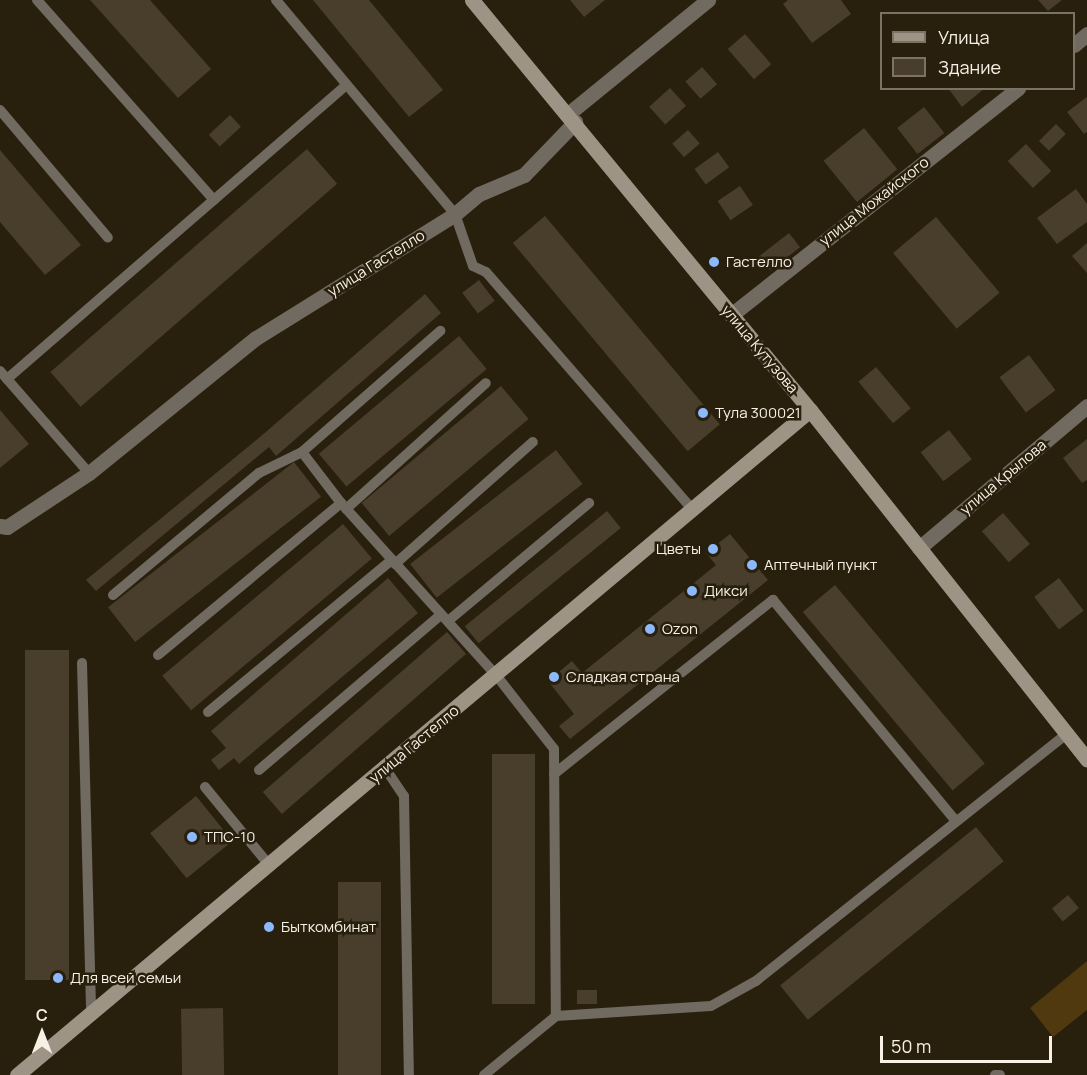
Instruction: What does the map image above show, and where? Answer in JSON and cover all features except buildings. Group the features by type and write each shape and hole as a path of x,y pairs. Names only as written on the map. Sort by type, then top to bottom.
{"street":[{"name":"улица Кутузова","path":"472,0 810,410 1066,734 1086,756"},
{"name":"улица Гастелло","path":"0,526 7,527 89,473 256,338 455,214 480,194 524,175 571,118 708,0"},
{"path":"1075,44 1087,34"},
{"name":"улица Можайского","path":"731,315 1015,90"},
{"name":"улица Крылова","path":"919,548 1087,406"},
{"name":"улица Гастелло","path":"17,1075 694,511 810,410"}],"lane":[{"path":"37,0 214,200"},
{"path":"276,0 455,214 472,266 486,272 694,511"},
{"path":"89,473 3,375 214,200 347,85"},
{"path":"0,110 108,238"},
{"path":"113,595 259,473 302,452 440,331"},
{"path":"158,656 344,506 486,383"},
{"path":"208,712 393,562 533,442"},
{"path":"302,452 344,506 496,675 554,748 556,1016"},
{"path":"259,770 444,618 589,503"},
{"path":"554,774 773,600 956,821"},
{"path":"82,663 91,1013"},
{"path":"484,1075 556,1016 711,1006 756,981 1066,734"},
{"path":"385,768 404,796 409,1075"},
{"path":"205,787 269,865"}],"shaded area":[{"path":"1087,961 1087,1010 1053,1037 1030,1008"}],"place":[{"name":"Гастелло","path":"714,262"},
{"name":"Тула 300021","path":"703,413"},
{"name":"Цветы","path":"713,549"},
{"name":"Аптечный пункт","path":"752,565"},
{"name":"Дикси","path":"692,591"},
{"name":"Ozon","path":"650,629"},
{"name":"Сладкая страна","path":"554,677"},
{"name":"ТПС-10","path":"192,837"},
{"name":"Быткомбинат","path":"269,927"},
{"name":"Для всей семьи","path":"58,978"}]}
